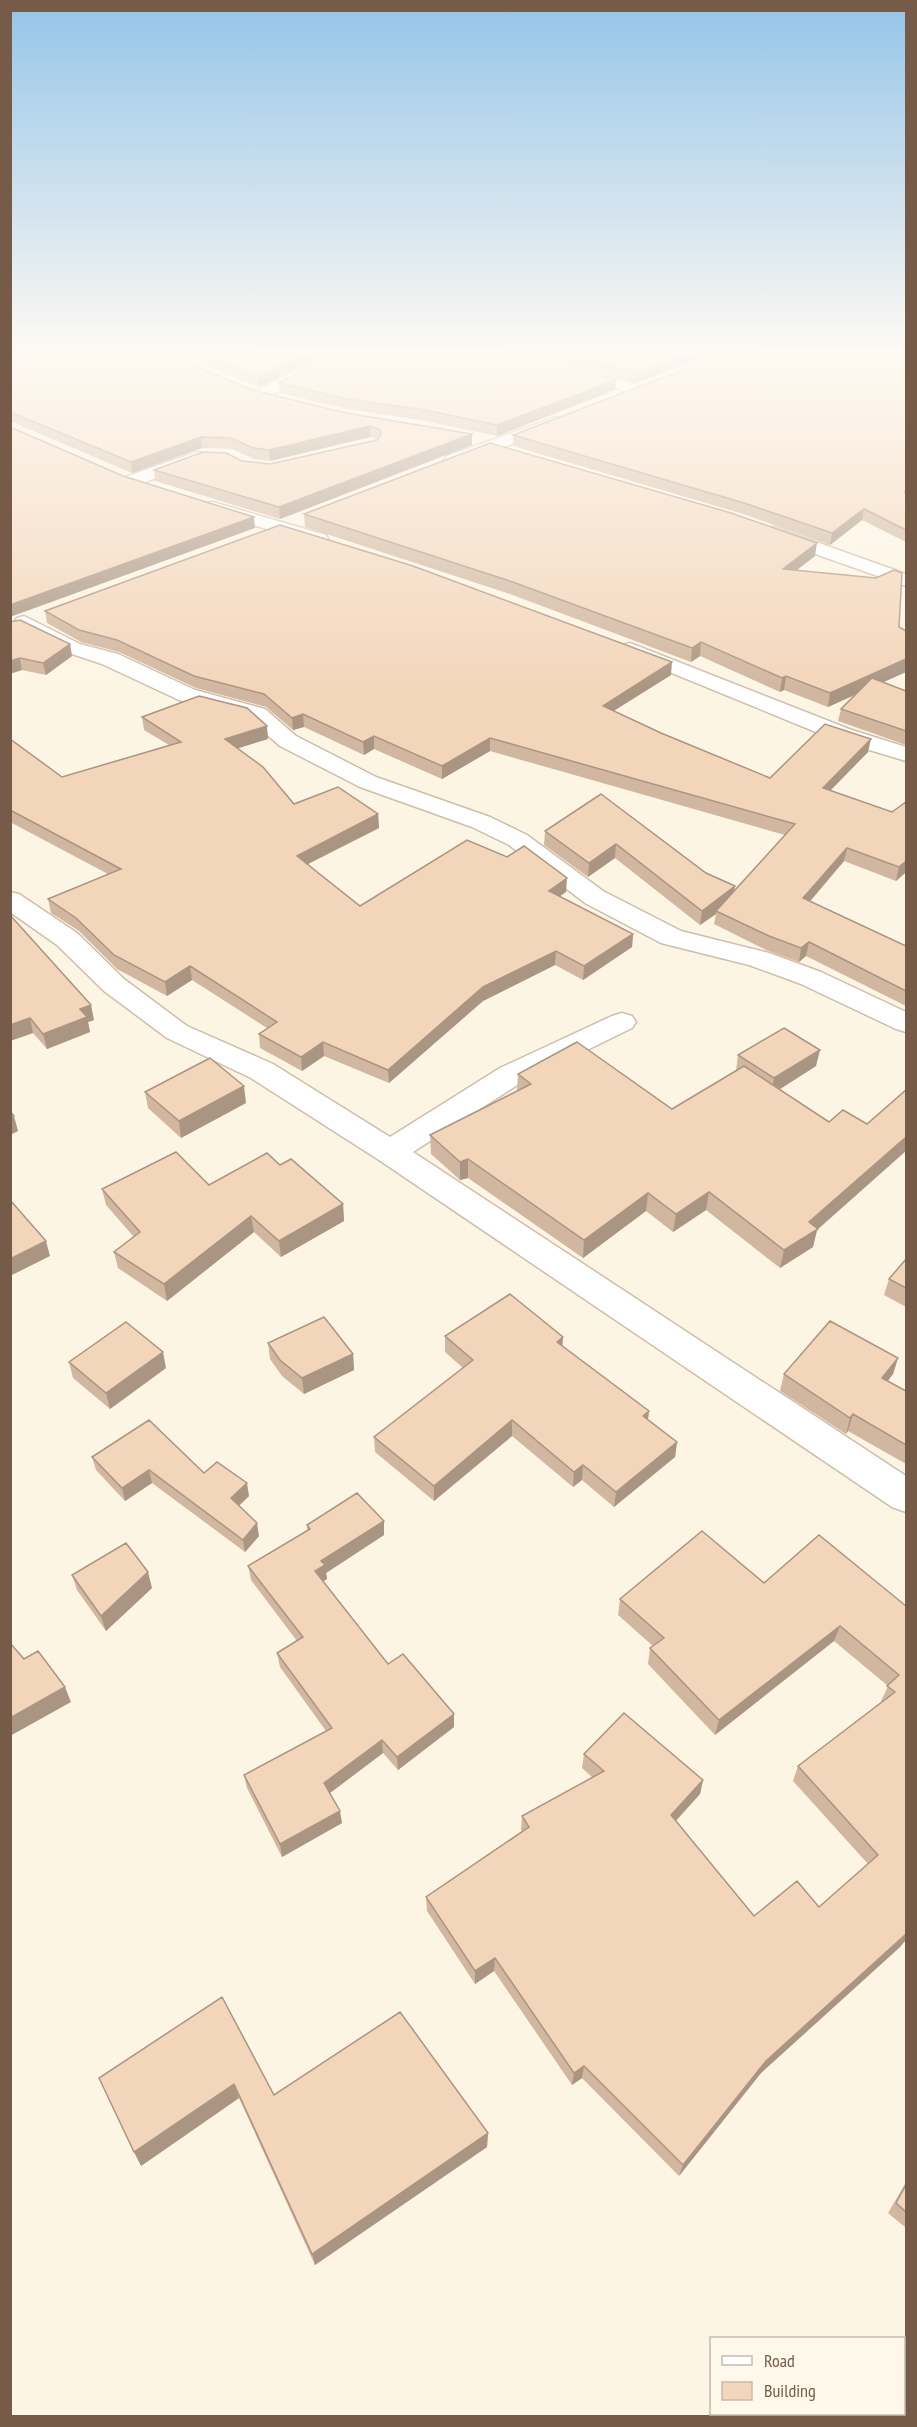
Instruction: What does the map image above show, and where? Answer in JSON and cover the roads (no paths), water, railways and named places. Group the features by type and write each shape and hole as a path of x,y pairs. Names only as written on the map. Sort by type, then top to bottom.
{"street":[{"path":"132,481 174,465"},
{"path":"433,468 439,465"},
{"path":"112,473 156,489"},
{"path":"193,501 340,545"},
{"path":"256,536 312,515"},
{"path":"758,528 906,580"},
{"path":"27,621 73,648 110,659 188,695 257,714 288,741 368,782 481,822 518,840 594,897 671,937 759,959 811,978 906,1023"},
{"path":"605,639 841,734 906,754"},
{"path":"10,900 67,939 114,985 177,1032 262,1071 390,1152 906,1496"},
{"path":"390,1152 511,1075 622,1022"}]}
